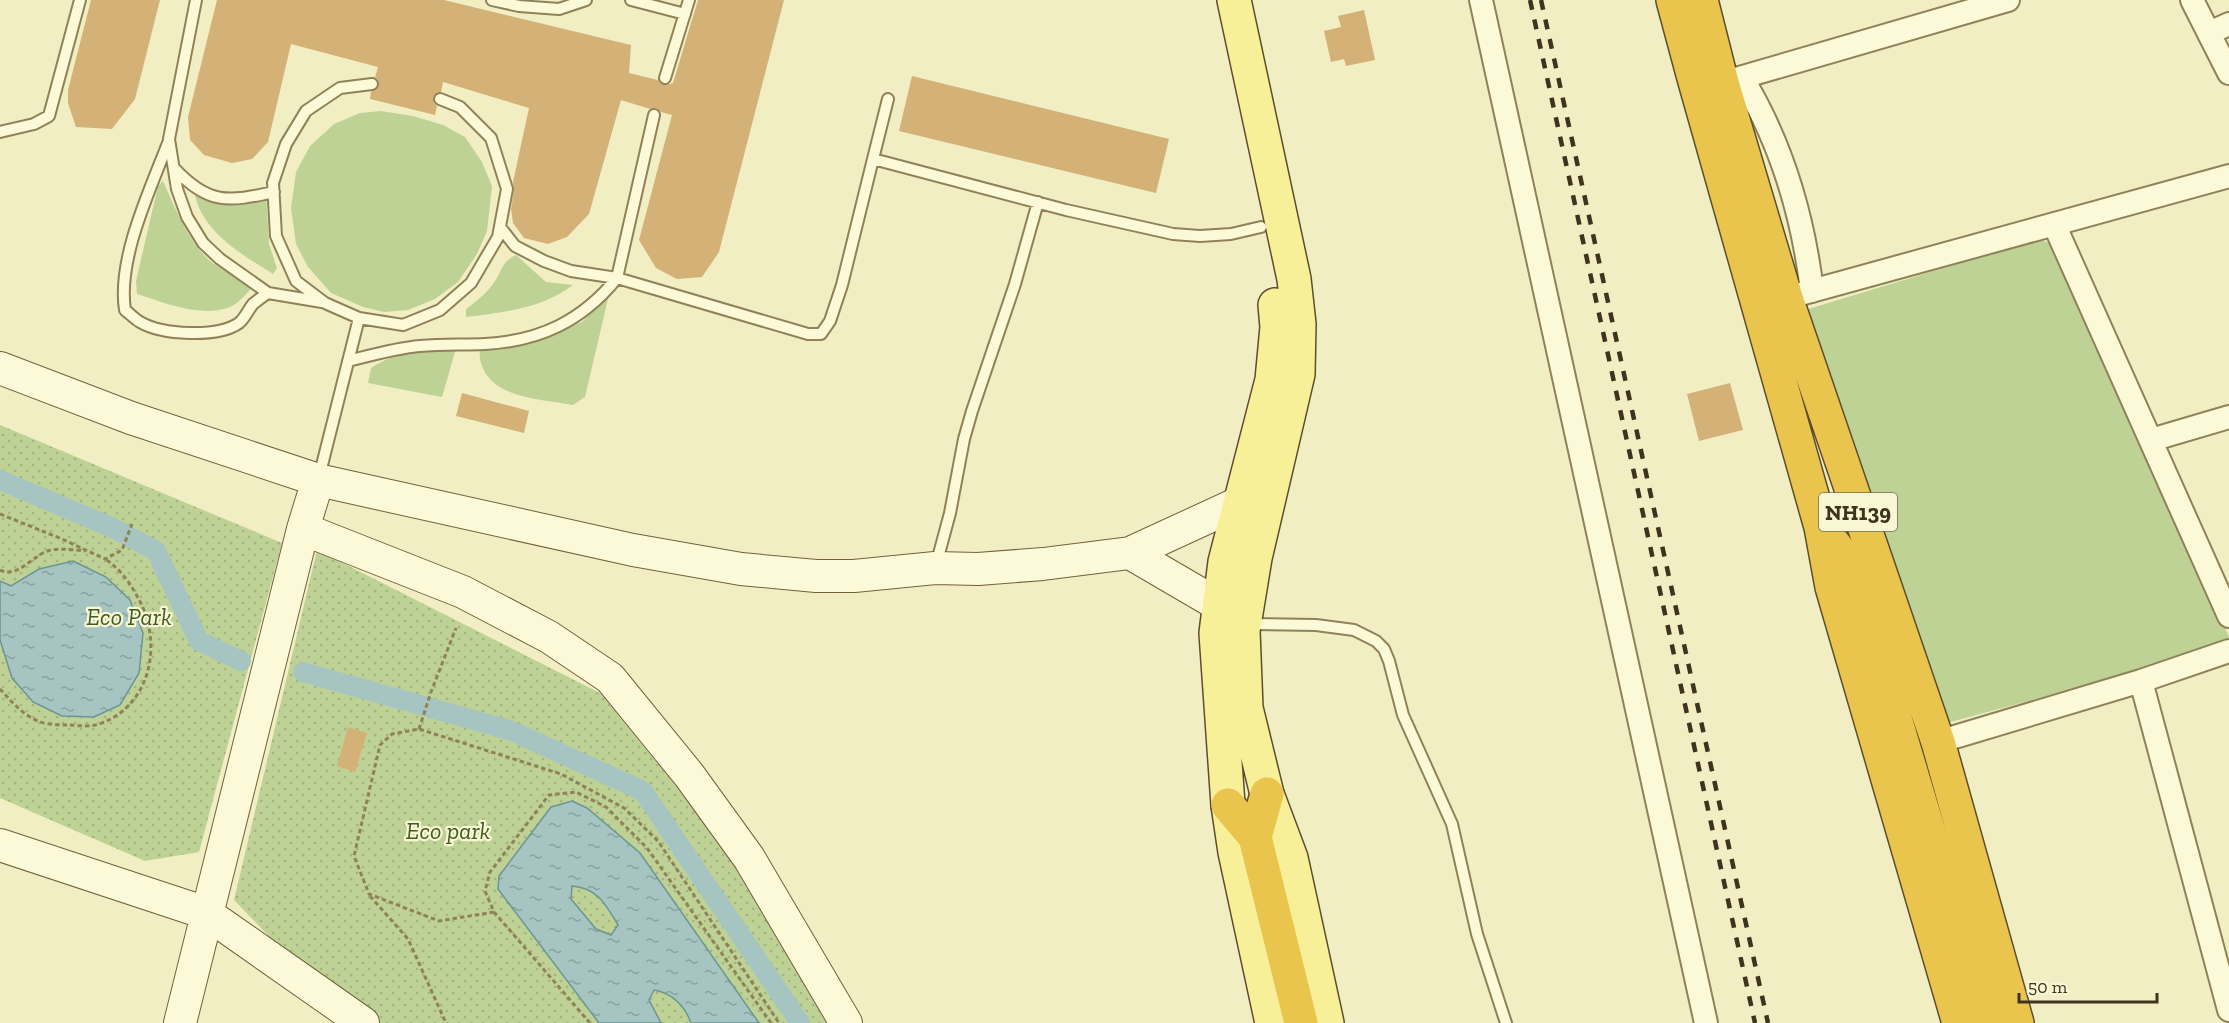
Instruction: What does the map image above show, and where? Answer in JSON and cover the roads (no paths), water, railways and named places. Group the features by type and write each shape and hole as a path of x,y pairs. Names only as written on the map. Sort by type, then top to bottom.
{"highway":[{"name":"NH139","path":"1674,0 1697,90 1821,527 1832,587 1959,1023"},
{"name":"NH139","path":"1701,0 1732,80 1799,295 1859,514 1938,742 2017,1023"},
{"path":"1852,573 1859,514"},
{"path":"1821,527 1852,573 1986,1023"},
{"path":"1258,846 1268,794"},
{"path":"1228,805 1258,846 1301,1023"}],"main road":[{"path":"1210,0 1274,284 1277,327 1272,380 1225,562 1246,708 1268,794 1291,858 1327,1023"},
{"path":"1234,0 1294,279 1299,324 1298,374 1255,558 1232,615 1216,633 1228,805 1235,852 1272,1023"}],"street":[{"path":"1481,0 1706,1023"},
{"path":"1732,80 2008,0"},
{"path":"2192,0 2219,28 2229,73"},
{"path":"1799,295 2229,176"},
{"path":"2054,224 2229,616"},
{"path":"0,368 131,418 318,480 633,550 741,569 816,576 854,576 935,568 1014,567 1130,553 1241,502"},
{"path":"2151,440 2229,417"},
{"path":"180,1023 303,529 318,480"},
{"path":"303,529 463,592 549,637 610,678 689,775 749,858 846,1023"},
{"path":"1130,553 1232,615"},
{"path":"1938,742 2141,681 2229,651"},
{"path":"2141,681 2229,1010"},
{"path":"0,845 206,913 363,1023"}],"lane":[{"path":"0,132 34,124 49,116 80,0"},
{"path":"196,0 169,140 147,195 124,270 125,310 141,322 164,329 189,333 212,332 227,329 241,321 253,304 268,292"},
{"path":"492,0 519,6 559,9 586,0"},
{"path":"631,0 685,14"},
{"path":"665,78 690,0"},
{"path":"325,303 296,280 276,236 273,183 286,144 306,111 340,88 372,84"},
{"path":"169,140 177,189 187,217 203,243 219,259 268,292 325,303 359,318 403,325 440,310 471,283 498,237 507,189 491,138 460,107 440,99"},
{"path":"500,227 515,246 544,261 571,270 617,278 808,334 821,334 831,321 842,285 888,99"},
{"path":"348,361 421,346 484,344 532,338 548,332 600,299 617,278 654,115"},
{"path":"873,159 1173,234 1200,236 1231,234 1261,227"},
{"path":"173,167 195,189 212,196 237,199 274,192"},
{"path":"935,568 950,513 972,411 1015,284 1038,202"},
{"path":"318,480 359,318"},
{"path":"1232,615 1354,630 1376,641 1384,649 1403,715 1452,824 1477,934 1506,1023"}],"water":[{"path":"73,561 106,577 130,600 143,633 139,673 120,705 94,717 62,716 33,702 12,678 0,640 0,581 11,586 39,569"},
{"path":"572,801 587,808 640,853 759,1023 691,1023 677,1001 667,994 654,990 649,1000 661,1023 599,1023 498,889 499,876 551,807","holes":["572,886 581,887 600,899 618,925 611,935 596,929 571,899"]}],"waterway":[{"path":"0,480 113,528 156,551 199,641 241,661"},
{"path":"303,672 512,731 643,791 800,1023"}],"railway":[{"path":"1530,0 1755,1023"},
{"path":"1541,0 1768,1023"}],"park label":[{"name":"Eco Park","path":"129,617"},
{"name":"Eco park","path":"448,831"}]}
